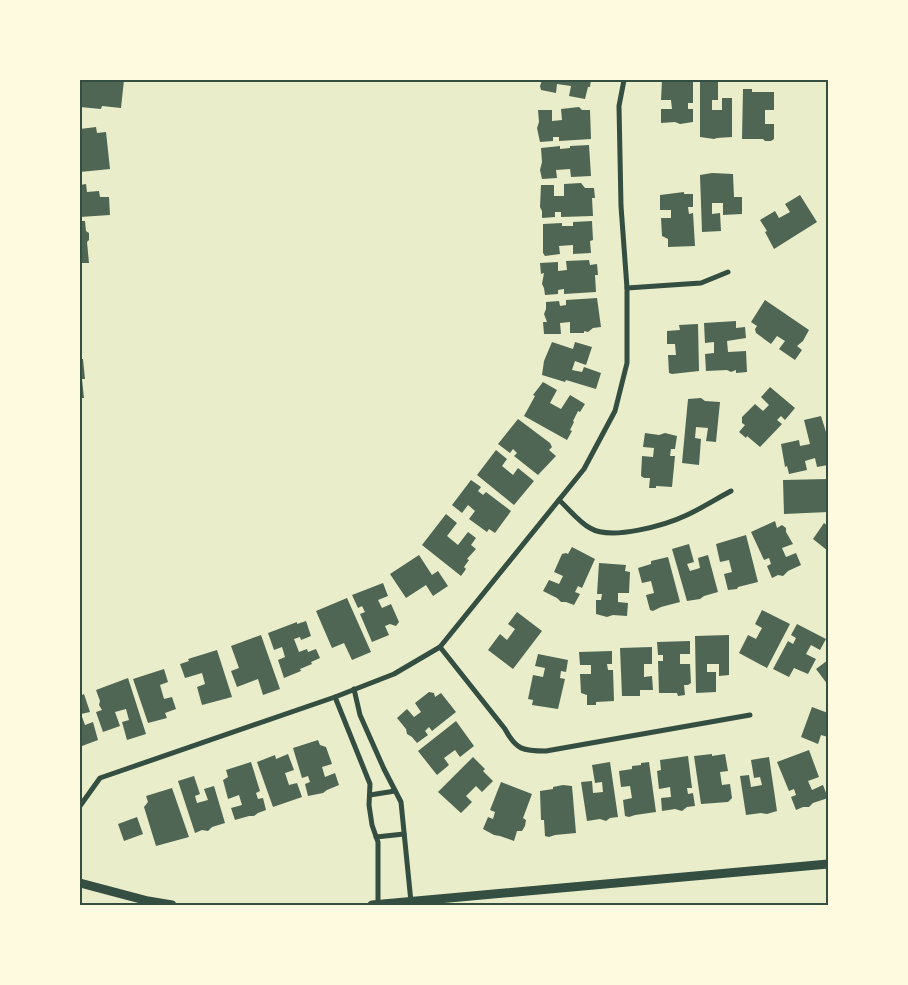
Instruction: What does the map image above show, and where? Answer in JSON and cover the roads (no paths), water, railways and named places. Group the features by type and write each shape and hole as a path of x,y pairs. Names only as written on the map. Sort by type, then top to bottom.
{"street":[{"path":"80,806 100,778 354,690 394,674 440,647 584,469 615,411 627,364 627,288 620,163 619,106 624,80"},
{"path":"627,288 702,283 728,272"},
{"path":"559,500 591,529 611,533 645,529 686,516 731,491"},
{"path":"440,647 505,729 512,743 521,749 546,751 750,715"},
{"path":"354,690 360,715 401,802 411,903"},
{"path":"335,697 370,784 372,825 378,842 378,905"},
{"path":"370,795 395,791"},
{"path":"376,837 404,834"},
{"path":"372,905 411,903 828,864"},
{"path":"80,883 148,901 172,905"}]}
